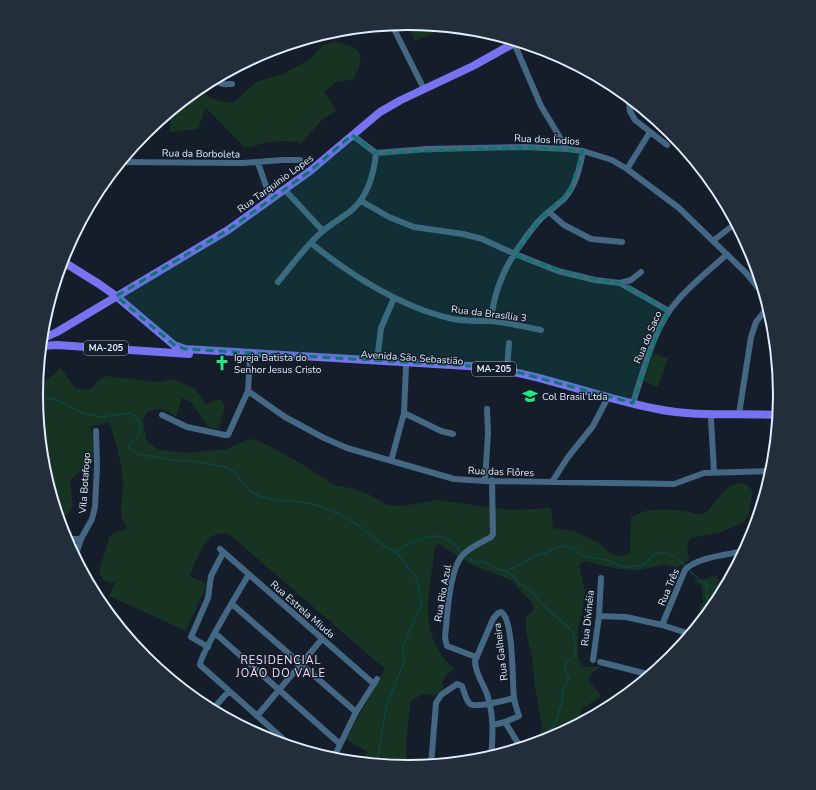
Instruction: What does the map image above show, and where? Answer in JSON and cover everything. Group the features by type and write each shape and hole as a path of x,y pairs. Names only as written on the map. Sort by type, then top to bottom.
{"main road":[{"name":"Rua Tarquinio Lopes","path":"48,336 228,230 285,190 333,153 380,112 511,45"},
{"path":"67,264 94,280 116,296 163,335 165,341 164,345 154,352"},
{"path":"57,332 53,338 57,345"},
{"name":"Avenida São Sebastião","path":"163,335 174,345 185,350 436,364 507,370 633,403 678,413 772,415"},
{"name":"Avenida São Sebastião","path":"46,346 57,345 476,371 504,374 654,414 676,418 772,420"}],"street":[{"path":"395,31 424,89"},
{"path":"518,47 540,106 567,149"},
{"path":"219,83 222,85 232,84"},
{"path":"630,105 632,116 635,120 667,145"},
{"path":"627,169 650,132"},
{"path":"278,282 323,231 352,210 361,201 370,183 375,167 376,153 352,135"},
{"name":"Rua dos Índios","path":"376,153 427,149 567,149 584,151 612,160 627,169 680,208 714,240 756,285"},
{"path":"490,321 499,283 515,254 535,225 569,193 580,169 584,151"},
{"name":"Rua da Borboleta","path":"127,162 258,163 282,160 300,160"},
{"path":"258,163 271,200"},
{"path":"285,190 323,231"},
{"path":"361,201 389,217 414,227 464,234 482,239 558,271 595,280 620,283 631,280 641,272"},
{"path":"549,212 564,225 591,240 622,242"},
{"path":"714,240 731,227"},
{"name":"Rua da Brasília 3","path":"311,243 347,271 394,298 439,316 472,321 490,321 541,330"},
{"name":"Rua do Saco","path":"633,403 653,345 664,319 677,300 727,254"},
{"path":"620,283 670,311"},
{"path":"377,361 381,328 394,298"},
{"path":"739,414 751,337 756,322 764,313"},
{"path":"507,370 509,342"},
{"path":"162,415 187,427 227,435 248,391 250,357"},
{"path":"391,461 404,413 406,366"},
{"name":"Rua das Flôres","path":"248,391 290,420 347,448 454,479 485,481 674,484 704,473 765,472"},
{"path":"552,482 568,457 593,426 606,401"},
{"path":"485,481 488,433 487,409"},
{"path":"404,413 441,431 453,434"},
{"path":"711,419 714,472"},
{"name":"Vila Botafogo","path":"78,549 81,539 92,519 95,507 97,466 96,431"},
{"name":"Rua Rio Azul","path":"476,657 449,647 445,642 453,576 457,562 463,554 491,537 493,534 492,480"},
{"path":"73,540 81,539"},
{"name":"Rua Estrela Miuda","path":"208,647 191,637 208,598 211,576 222,551 322,639 375,681 356,712"},
{"name":"Rua Três","path":"662,625 688,566 707,559 737,553"},
{"path":"249,574 215,633 200,663 203,668 280,737"},
{"name":"Rua Divinéia","path":"593,660 599,616 601,578"},
{"path":"232,604 356,712 336,753"},
{"name":"Rua Galheira","path":"476,657 493,619 498,613 503,613 508,623 514,698 519,716 505,722"},
{"path":"599,616 626,617 662,625 685,632"},
{"path":"215,633 340,744"},
{"path":"257,716 322,639"},
{"path":"476,657 475,665 490,704 493,724 491,750"},
{"path":"600,662 644,673"},
{"path":"431,759 436,703 441,695 458,684 462,686 470,704 490,704 514,698"},
{"path":"216,705 229,691"},
{"path":"493,724 505,722 518,743"}],"highlighted area":[{"path":"352,135 376,153 525,147 583,151 569,193 541,218 515,255 582,277 620,283 669,311 653,345 633,403 516,372 485,367 185,349 174,345 116,296 228,230 310,171"}],"green space":[{"path":"410,30 438,32 415,41"},
{"path":"335,41 356,49 360,56 359,68 354,79 336,82 324,92 336,110 320,122 301,144 280,141 245,148 206,108 198,129 170,132 170,118 204,92 214,99 233,103 256,82 283,74 309,60 323,45"},
{"path":"653,353 668,358 658,387 643,381"},
{"path":"61,368 75,388 88,390 92,388 98,380 106,376 159,382 172,379 193,388 206,404 216,400 221,400 225,406 219,429 208,427 191,402 182,398 176,417 162,409 147,412 143,421 146,439 157,449 184,453 227,449 246,440 256,439 295,460 335,485 351,488 370,495 387,505 402,506 437,500 510,510 551,508 553,528 574,531 598,542 611,554 623,556 630,553 631,517 646,511 655,510 678,510 702,514 709,509 724,491 735,484 746,484 753,492 748,516 744,522 719,533 691,538 687,543 689,560 677,568 664,565 639,570 617,569 585,561 579,565 585,592 578,628 578,658 582,665 586,667 601,666 591,674 589,681 601,696 582,709 580,716 540,735 542,727 535,687 532,657 526,632 526,617 534,610 531,601 513,581 472,565 439,544 435,546 428,611 430,626 434,640 442,655 454,669 445,676 442,684 444,689 436,695 423,694 411,701 407,732 406,760 364,757 367,752 346,739 385,669 229,534 224,533 211,537 207,540 199,555 190,576 207,584 186,631 109,596 115,582 110,583 103,580 99,573 100,568 109,537 116,532 125,530 127,526 121,513 123,480 117,446 109,422 90,427 93,439 93,461 70,480 73,506 70,512 64,516 55,489 46,443 43,383"},
{"path":"713,575 717,576 721,582 700,614 699,607 703,602 702,586 694,581 709,578"}],"waterway":[{"path":"43,397 57,400 83,413 102,417 128,413 134,415 139,422 141,430 138,437 129,445 130,449 137,454 182,461 194,461 225,467 236,473 241,482 249,490 259,496 278,501 296,501 316,505 341,515 357,524 384,546 395,551 422,538 436,536 450,541 461,553"},
{"path":"506,571 533,557 563,546 574,549 584,556 606,560 624,567 644,565 649,559 659,553 674,556 684,565"},
{"path":"378,758 386,707 404,662 403,645 422,603 416,577 395,551"},
{"path":"464,555 478,563 483,561 497,569 506,571 513,576 518,582 531,591 537,599 574,634 575,652 573,658 565,664 564,667 569,679 563,691 562,702 555,724 546,733"},
{"path":"690,571 697,578 718,588"},
{"path":"706,584 707,603"}],"place":[{"name":"Igreja Batista do Senhor Jesus Cristo","path":"222,363"},
{"name":"Col Brasil Ltda","path":"530,396"}],"district":[{"name":"RESIDENCIAL JOÃO DO VALE","path":"281,666"}]}
